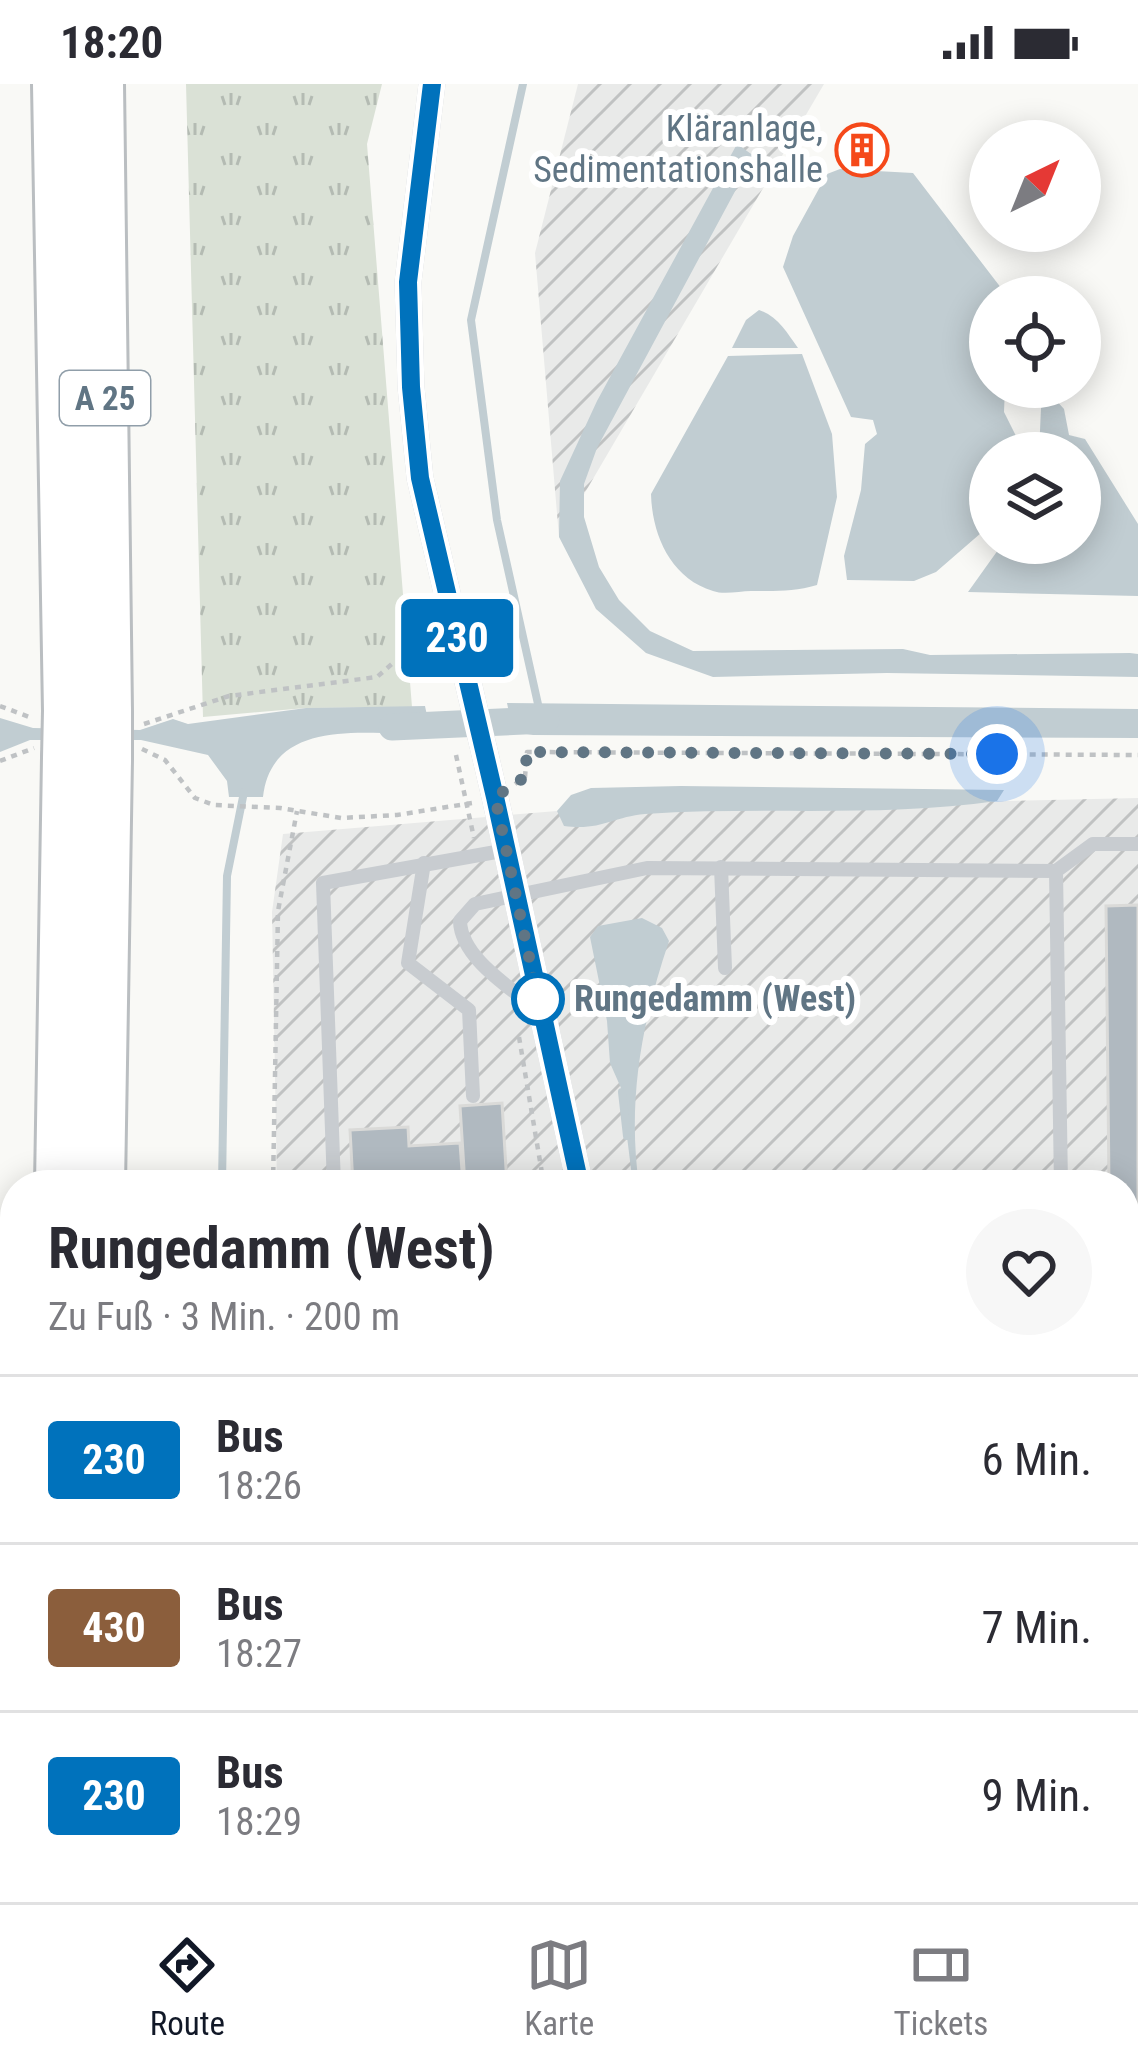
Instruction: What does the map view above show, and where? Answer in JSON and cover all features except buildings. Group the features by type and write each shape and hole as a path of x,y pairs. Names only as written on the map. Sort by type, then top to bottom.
{"highway":[{"name":"A 25","path":"57,84 88,735 100,1170"},
{"name":"A 25","path":"61,1170 88,735 99,84"}],"street":[{"path":"432,84 408,282 420,478 473,704 469,747 495,797 577,1170"}],"lane":[{"path":"541,1013 477,958 460,926 462,916 475,904 647,868 1057,871 1093,844 1138,844"},
{"path":"333,1170 322,883 507,850"},
{"path":"424,863 408,963 469,1010 473,1096"},
{"path":"721,867 725,968"},
{"path":"1057,871 1061,1170"}],"path":[{"path":"0,761 229,696 376,676 432,645 460,648"},
{"path":"0,706 165,760 195,798 214,805 368,818 495,797 525,777 527,752 1138,755"},
{"path":"469,747 467,804 477,854"},
{"path":"273,1170 278,911 297,812"},
{"path":"514,990 541,1170"}],"shaded area":[{"path":"578,84 824,84 559,537 535,253"},
{"path":"737,144 754,156 597,448 584,484 584,517 599,567 619,600 650,631 693,651 1130,653 1138,654 1138,677 887,673 713,677 646,653 596,609 559,537 560,481 597,401"},
{"path":"840,169 913,173 992,276 969,276 969,408 1004,408 1014,432 969,432 969,543 936,572 914,581 847,580 844,556 861,490 865,444 877,434 873,420 851,417 783,267 793,236 827,174"},
{"path":"759,310 777,321 798,348 732,348 746,320"},
{"path":"802,354 832,434 837,497 817,585 727,593 698,585 666,553 651,494 728,356"},
{"path":"1041,408 1063,408 1068,432 1040,432"},
{"path":"1101,465 1138,524 1138,596 968,592 988,564 1101,564"},
{"path":"507,703 1138,709 1138,738 533,735 513,732"},
{"path":"425,706 431,735 354,733 305,741 285,753 270,771 263,797 229,797 227,781 208,755 141,740 30,740 0,752 0,718 33,728 140,730 173,719 188,724 306,708"},
{"path":"591,788 1004,790 997,801 953,806 645,814 588,827 564,826 557,811 571,795"},
{"path":"1138,798 1138,1170 277,1170 272,912 283,834 557,811"},
{"path":"642,918 662,928 669,941 639,1061 638,1170 631,1170 621,1088 610,1063 607,1021 590,937 598,926"}],"green space":[{"path":"186,84 382,84 367,144 412,707 306,708 203,717"}],"waterway":[{"path":"523,84 471,320 497,520 540,713"},
{"path":"392,727 546,720"},
{"path":"222,1170 227,876 244,792"},
{"path":"622,1092 627,1136"}],"bus line":[{"name":"230","path":"432,84 408,282 420,478 577,1170"}],"place":[{"name":"Kläranlage, Sedimentationshalle","path":"862,150"},
{"name":"Rungedamm (West)","path":"538,999"}],"route":[{"path":"538,999 495,797 525,777 527,752 997,754"}]}
